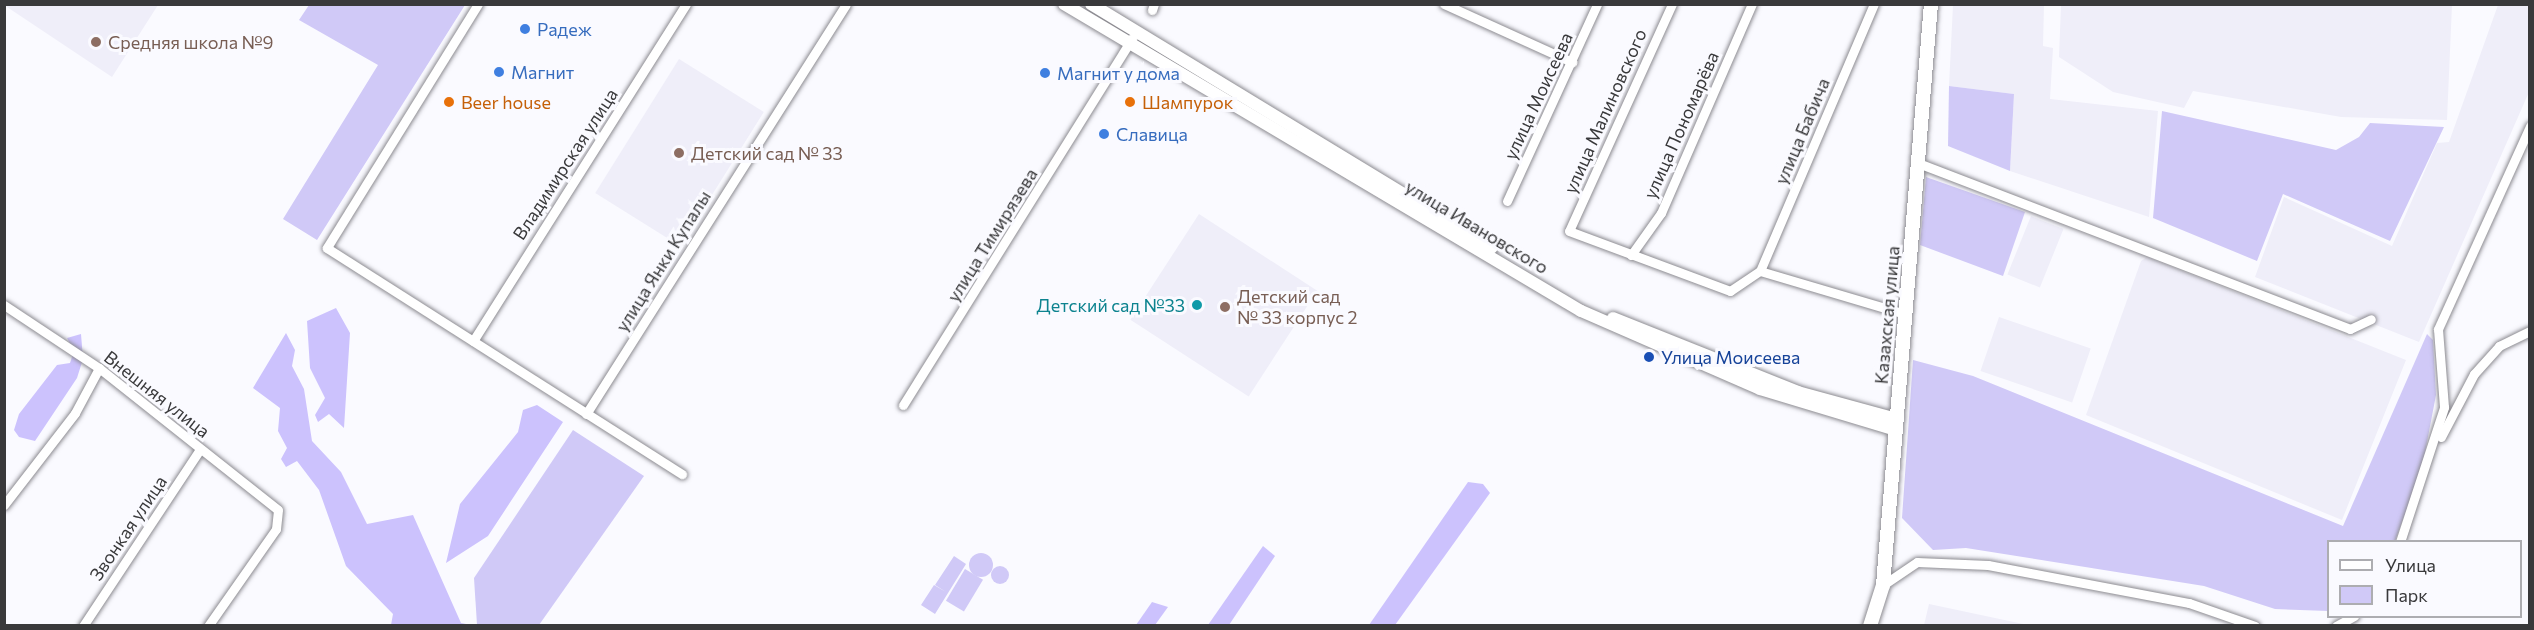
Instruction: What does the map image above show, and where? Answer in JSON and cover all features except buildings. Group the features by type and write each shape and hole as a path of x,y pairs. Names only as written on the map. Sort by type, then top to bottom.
{"main road":[{"name":"Казахская улица","path":"1870,626 1883,585 1918,163 1928,6"}],"street":[{"path":"478,4 327,248 682,474"},
{"name":"Владимирская улица","path":"473,341 686,4"},
{"name":"улица Янки Купалы","path":"586,414 846,4"},
{"name":"улица Ивановского","path":"1064,4 1130,40 1581,311 1760,389 1896,425"},
{"name":"улица Ивановского","path":"1091,4 1137,28 1583,304 1798,392 1896,425"},
{"path":"1444,4 1572,62"},
{"name":"улица Моисеева","path":"1507,201 1597,4"},
{"name":"улица Малиновского","path":"1631,255 1569,231 1672,4"},
{"name":"улица Пономарёва","path":"1631,255 1661,213 1752,4"},
{"name":"улица Бабича","path":"1760,271 1875,4"},
{"name":"улица Тимирязева","path":"903,405 1107,83 1137,28"},
{"path":"2427,470 2444,407 2438,328 2529,126"},
{"path":"1918,163 2350,329 2371,319"},
{"path":"1631,255 1730,291 1760,271 1905,314"},
{"name":"Внешняя улица","path":"4,305 99,368 268,501 280,519 208,626"},
{"path":"2401,540 2456,401 2474,374 2499,346 2529,331"},
{"path":"4,505 75,413 99,368"},
{"name":"Звонкая улица","path":"83,626 200,449"},
{"path":"1883,585 1917,562 1988,565 2189,603 2255,626"},
{"path":"2336,626 2350,618"}],"shaded area":[{"name":"Средняя школа №9","path":"5,4 158,5 112,77"},
{"path":"1953,5 2044,5 2043,46 2053,48 2050,99 2158,111 2149,217 2010,171 2014,94 1949,86"},
{"path":"2061,5 2452,5 2447,120 2341,117 2193,91 2184,108 2113,92 2059,57"},
{"path":"2498,5 2529,5 2529,92 2419,342 2255,277 2284,197 2392,246 2437,143 2449,142"},
{"name":"Детский сад № 33","path":"679,59 764,112 680,246 595,193"},
{"name":"Детский сад № 33 корпус 2","path":"1199,214 1317,291 1249,396 1130,320"},
{"path":"2031,216 2063,229 2040,288 2007,274"},
{"path":"2147,257 2406,360 2342,520 2086,415 2141,261"},
{"path":"336,308 350,333 344,428 329,414 318,422 315,415 325,398 310,368 307,321"},
{"path":"1999,317 2091,349 2072,402 1980,371"},
{"path":"286,333 295,350 292,366 304,389 312,441 341,472 367,524 413,515 461,623 471,625 391,625 393,614 346,566 319,490 297,461 286,467 281,459 287,448 278,431 280,408 253,388"},
{"path":"81,334 83,359 77,378 35,441 19,437 14,430 19,414 57,365 70,363 74,351 67,338"},
{"path":"537,405 563,422 488,536 446,563 460,504 518,432 523,410"},
{"path":"1468,482 1483,484 1490,493 1395,625 1369,625"},
{"path":"1263,546 1275,556 1229,625 1208,625"},
{"path":"1152,602 1168,607 1155,625 1136,625"},
{"path":"1929,604 2028,625 1924,625"}],"green space":[{"path":"309,5 465,5 317,240 283,219 378,65 299,20"},
{"path":"1949,86 2014,94 2010,171 1948,146"},
{"path":"2162,111 2336,150 2359,137 2370,123 2444,127 2390,241 2283,194 2257,261 2153,218"},
{"path":"1926,177 2025,212 2003,276 1920,245"},
{"path":"2427,334 2433,340 2436,395 2422,468 2395,540 2327,540 2327,611 2275,609 2204,586 1966,548 1933,550 1902,518 1913,360 1973,376 2343,526"},
{"path":"573,430 644,476 539,625 477,625 474,578"},
{"path":"981,553 989,557 993,565 989,573 981,577 973,573 969,565 973,557"},
{"path":"954,556 966,564 935,614 921,605 934,585 946,592 935,585"},
{"path":"1000,566 1006,569 1009,575 1006,581 1000,584 994,581 991,575 994,569"},
{"path":"965,569 983,580 964,612 946,601"}],"place":[{"name":"Радеж","path":"525,29"},
{"name":"Средняя школа №9","path":"96,42"},
{"name":"Магнит","path":"499,72"},
{"name":"Магнит у дома","path":"1045,73"},
{"name":"Beer house","path":"449,102"},
{"name":"Шампурок","path":"1130,102"},
{"name":"Славица","path":"1104,134"},
{"name":"Детский сад № 33","path":"679,153"},
{"name":"Детский сад №33","path":"1197,305"},
{"name":"Детский сад № 33 корпус 2","path":"1225,307"},
{"name":"Улица Моисеева","path":"1649,357"}]}
